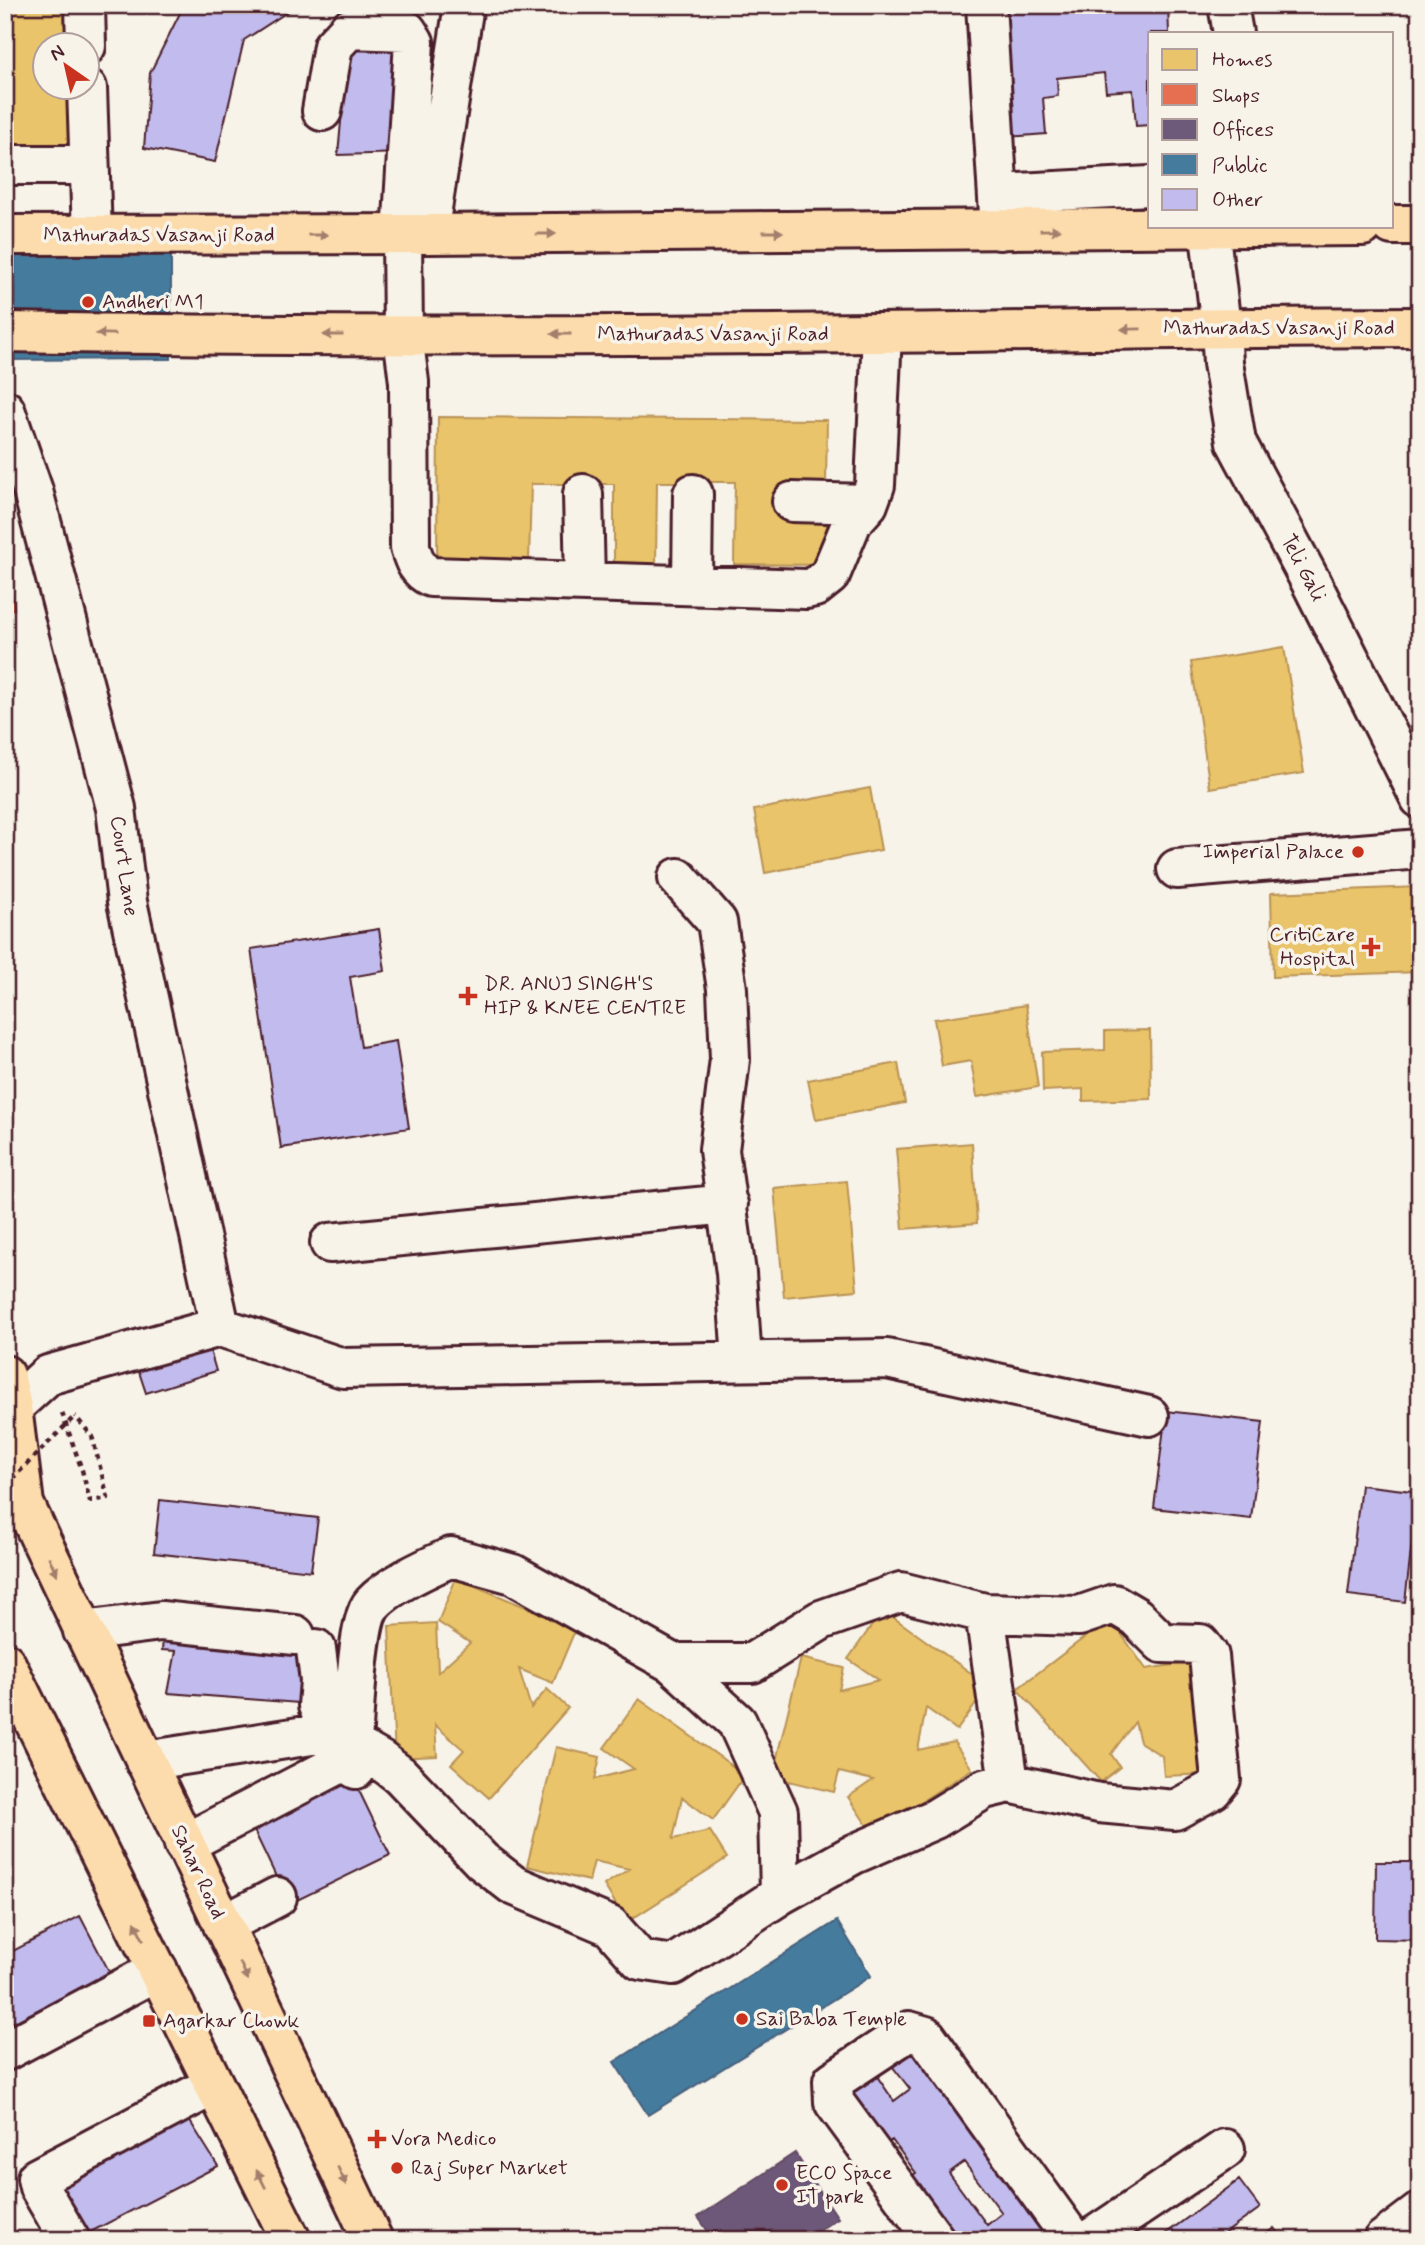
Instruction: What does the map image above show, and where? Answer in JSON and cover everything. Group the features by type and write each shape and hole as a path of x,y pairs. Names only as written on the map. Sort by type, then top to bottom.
{"main road":[{"name":"Mathuradas Vasanji Road","path":"5,236 415,234 999,212 1148,223"},
{"path":"1394,225 1420,225"},
{"name":"Mathuradas Vasanji Road","path":"5,332 230,336 1420,327"},
{"name":"Sahar Road","path":"8,1399 11,1501 83,1631 373,2240"},
{"path":"5,1662 291,2240"}],"street":[{"path":"85,5 86,32"},
{"path":"464,5 415,234 403,335 409,382 410,547 422,572 431,577 806,589 815,587 830,575 852,522 868,504 875,485 882,333"},
{"path":"986,5 999,212 1148,186"},
{"path":"1228,5 1233,32"},
{"path":"322,111 333,46 339,38 349,29 407,31 414,41 415,234"},
{"path":"87,102 92,235"},
{"path":"10,164 89,165"},
{"name":"Teli Gali","path":"1209,228 1223,363 1236,442 1312,584 1420,798"},
{"name":"Court Lane","path":"5,410 33,491 116,808 127,902 220,1327"},
{"path":"583,494 585,582"},
{"path":"692,585 693,494"},
{"path":"792,502 868,504"},
{"path":"1177,869 1420,849"},
{"path":"678,878 717,922 727,989 730,1059 719,1150 728,1204 742,1361"},
{"path":"330,1243 728,1204"},
{"path":"8,1399 48,1375 220,1327 343,1368 887,1359 1149,1416"},
{"path":"346,1749 360,1645 370,1606 412,1575 451,1557 513,1574 672,1663 737,1722 778,1812 780,1895"},
{"path":"145,1761 346,1749 380,1760 400,1775 482,1861 513,1885 610,1926 640,1960 673,1965 780,1895 854,1854 935,1819 984,1789 1009,1783 1099,1803 1174,1810 1212,1790 1221,1779 1209,1656 1200,1644 1162,1643 1136,1617 1114,1604 1079,1616 985,1613 901,1592 821,1620 752,1664 672,1663"},
{"path":"985,1613 1009,1783"},
{"path":"83,1631 161,1621 305,1642 320,1681 318,1706 346,1749 351,1763 339,1764 184,1844"},
{"path":"223,1924 277,1897"},
{"path":"5,2051 158,1970"},
{"path":"935,2240 834,2102 833,2081 908,2031 926,2036 1073,2240"},
{"path":"70,2240 39,2187 37,2178 214,2085"},
{"path":"1090,2240 1225,2149"},
{"path":"1383,2240 1420,2211"}],"path":[{"path":"11,1501 75,1416 92,1436 108,1499 90,1501 82,1470 48,1375"}],"building: Homes":[{"path":"5,5 71,5 70,32 32,32 32,102 73,102 75,152 5,152"},
{"path":"438,417 827,420 826,484 787,484 786,512 827,513 826,565 734,564 735,482 657,482 656,564 614,564 614,484 531,484 529,563 437,563"},
{"path":"1284,647 1304,773 1210,788 1191,662"},
{"path":"870,788 881,850 765,873 754,810"},
{"path":"1418,887 1420,972 1273,977 1271,893"},
{"path":"1026,1005 1038,1087 977,1097 971,1061 942,1066 934,1019"},
{"path":"1150,1030 1151,1099 1083,1101 1083,1089 1043,1091 1042,1052 1105,1050 1105,1031"},
{"path":"898,1063 905,1103 816,1120 808,1080"},
{"path":"972,1143 977,1223 903,1229 896,1149"},
{"path":"847,1181 857,1290 784,1297 774,1188"},
{"path":"456,1578 576,1628 553,1683 519,1669 531,1708 547,1689 568,1708 489,1798 451,1764 464,1750 435,1725 437,1756 395,1758 389,1626 436,1623 438,1672 470,1643 438,1622"},
{"path":"883,1610 989,1686 957,1730 926,1708 918,1750 954,1742 972,1769 872,1833 848,1797 873,1780 839,1772 834,1792 772,1777 801,1658 844,1668 839,1690 879,1680 848,1659"},
{"path":"1110,1618 1146,1669 1201,1661 1209,1774 1164,1776 1162,1756 1140,1742 1135,1722 1111,1754 1120,1767 1101,1782 1017,1689"},
{"path":"639,1699 745,1775 713,1820 682,1797 673,1839 710,1831 727,1858 627,1922 604,1885 629,1869 594,1861 589,1881 527,1866 556,1747 600,1757 595,1779 634,1769 604,1748"}],"building: Shops":[{"path":"5,538 14,609 5,611"}],"building: Offices":[{"name":"ECO Space IT park","path":"795,2153 838,2218 804,2240 714,2240 698,2217"}],"building: Public":[{"name":"Andheri M1","path":"171,243 171,359 5,360 5,244"},
{"name":"Sai Baba Temple","path":"837,1921 871,1976 648,2115 614,2062"}],"building: Other":[{"path":"184,5 298,5 244,40 215,162 144,148 150,73"},
{"path":"996,5 1168,5 1169,32 1148,32 1148,125 1136,126 1133,90 1106,92 1104,73 1057,78 1058,96 1043,98 1046,134 1007,137"},
{"path":"348,44 405,45 402,153 338,155"},
{"path":"379,929 385,971 350,977 361,1047 396,1041 409,1128 281,1148 251,949"},
{"path":"209,1347 216,1371 146,1393 138,1369"},
{"path":"1166,1411 1263,1422 1251,1519 1154,1508"},
{"path":"1361,1485 1420,1492 1420,1535 1413,1534 1405,1602 1348,1595"},
{"path":"160,1500 318,1518 311,1571 154,1553"},
{"path":"164,1629 307,1641 299,1703 168,1693 176,1651 162,1650"},
{"path":"350,1772 390,1855 289,1904 249,1820"},
{"path":"1376,1862 1420,1862 1420,1940 1375,1939"},
{"path":"80,1916 110,1973 5,2027 5,1955"},
{"path":"1420,2028 1420,2088 1413,2088 1413,2029"},
{"path":"916,2043 1061,2240 954,2240 908,2178 916,2173 892,2140 884,2145 846,2093 874,2072 894,2101 910,2089 889,2062","holes":["964,2162 1002,2213 987,2225 949,2173"]},
{"path":"181,2107 218,2166 79,2238 48,2179"},
{"path":"1239,2180 1260,2208 1220,2237 1222,2240 1157,2240"},
{"path":"1274,2228 1283,2240 1258,2240"}],"place":[{"name":"Andheri M1","path":"88,302"},
{"name":"Imperial Palace","path":"1358,852"},
{"name":"CritiCare Hospital","path":"1371,947"},
{"name":"DR. ANUJ SINGH'S HIP & KNEE CENTRE","path":"468,996"},
{"name":"Sai Baba Temple","path":"742,2019"},
{"name":"Agarkar Chowk","path":"149,2021"},
{"name":"Vora Medico","path":"377,2139"},
{"name":"Raj Super Market","path":"397,2168"},
{"name":"ECO Space IT park","path":"782,2185"}]}
